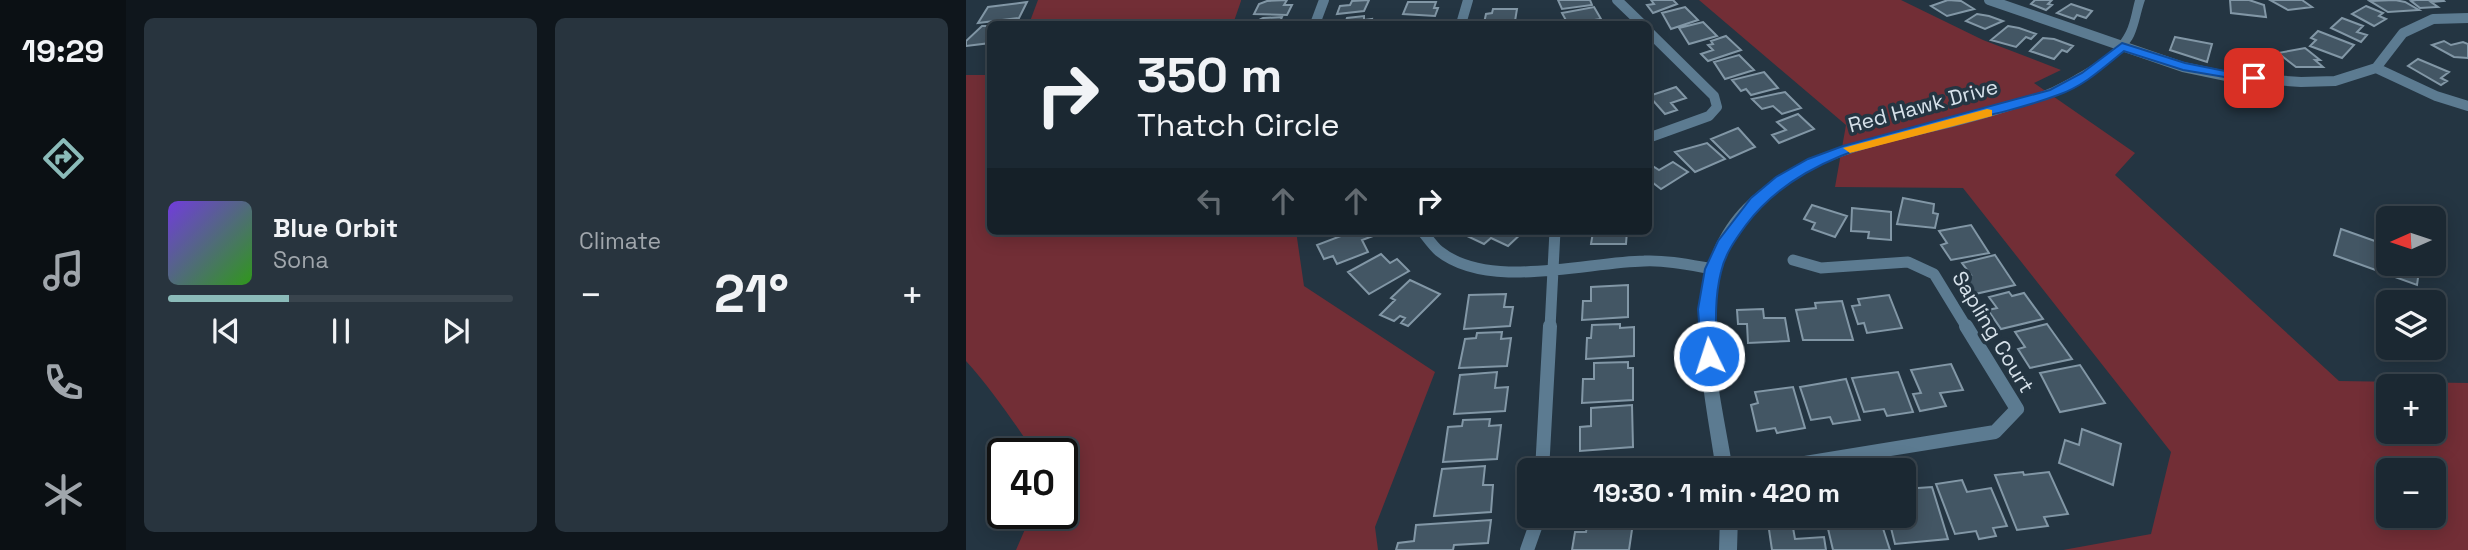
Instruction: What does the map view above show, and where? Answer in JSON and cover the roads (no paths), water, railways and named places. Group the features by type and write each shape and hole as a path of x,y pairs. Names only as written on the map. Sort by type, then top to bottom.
{"street":[{"path":"1316,21 1324,0"},
{"path":"1462,21 1468,0"},
{"path":"1618,0 1639,21"},
{"path":"1989,0 2183,67 2242,78 2301,82 2335,81 2376,68 2403,33 2433,19 2468,18"},
{"name":"Red Hawk Drive","path":"1723,458 1707,340 1707,309 1713,269 1736,225 1756,202 1782,181 1828,156 2055,92 2087,76 2122,46 2136,22 2140,0"},
{"path":"1652,35 1714,96 1717,107 1709,116 1652,137"},
{"path":"2376,68 2436,96 2468,106"},
{"path":"1425,235 1438,251 1475,267 1514,271 1644,261 1713,269"},
{"path":"1543,458 1555,235"},
{"name":"Sapling Court","path":"1793,260 1821,268 1908,262 1934,274 2017,409 1995,432 1835,458"},
{"path":"1527,550 1535,528"},
{"path":"1728,550 1729,528"}]}
